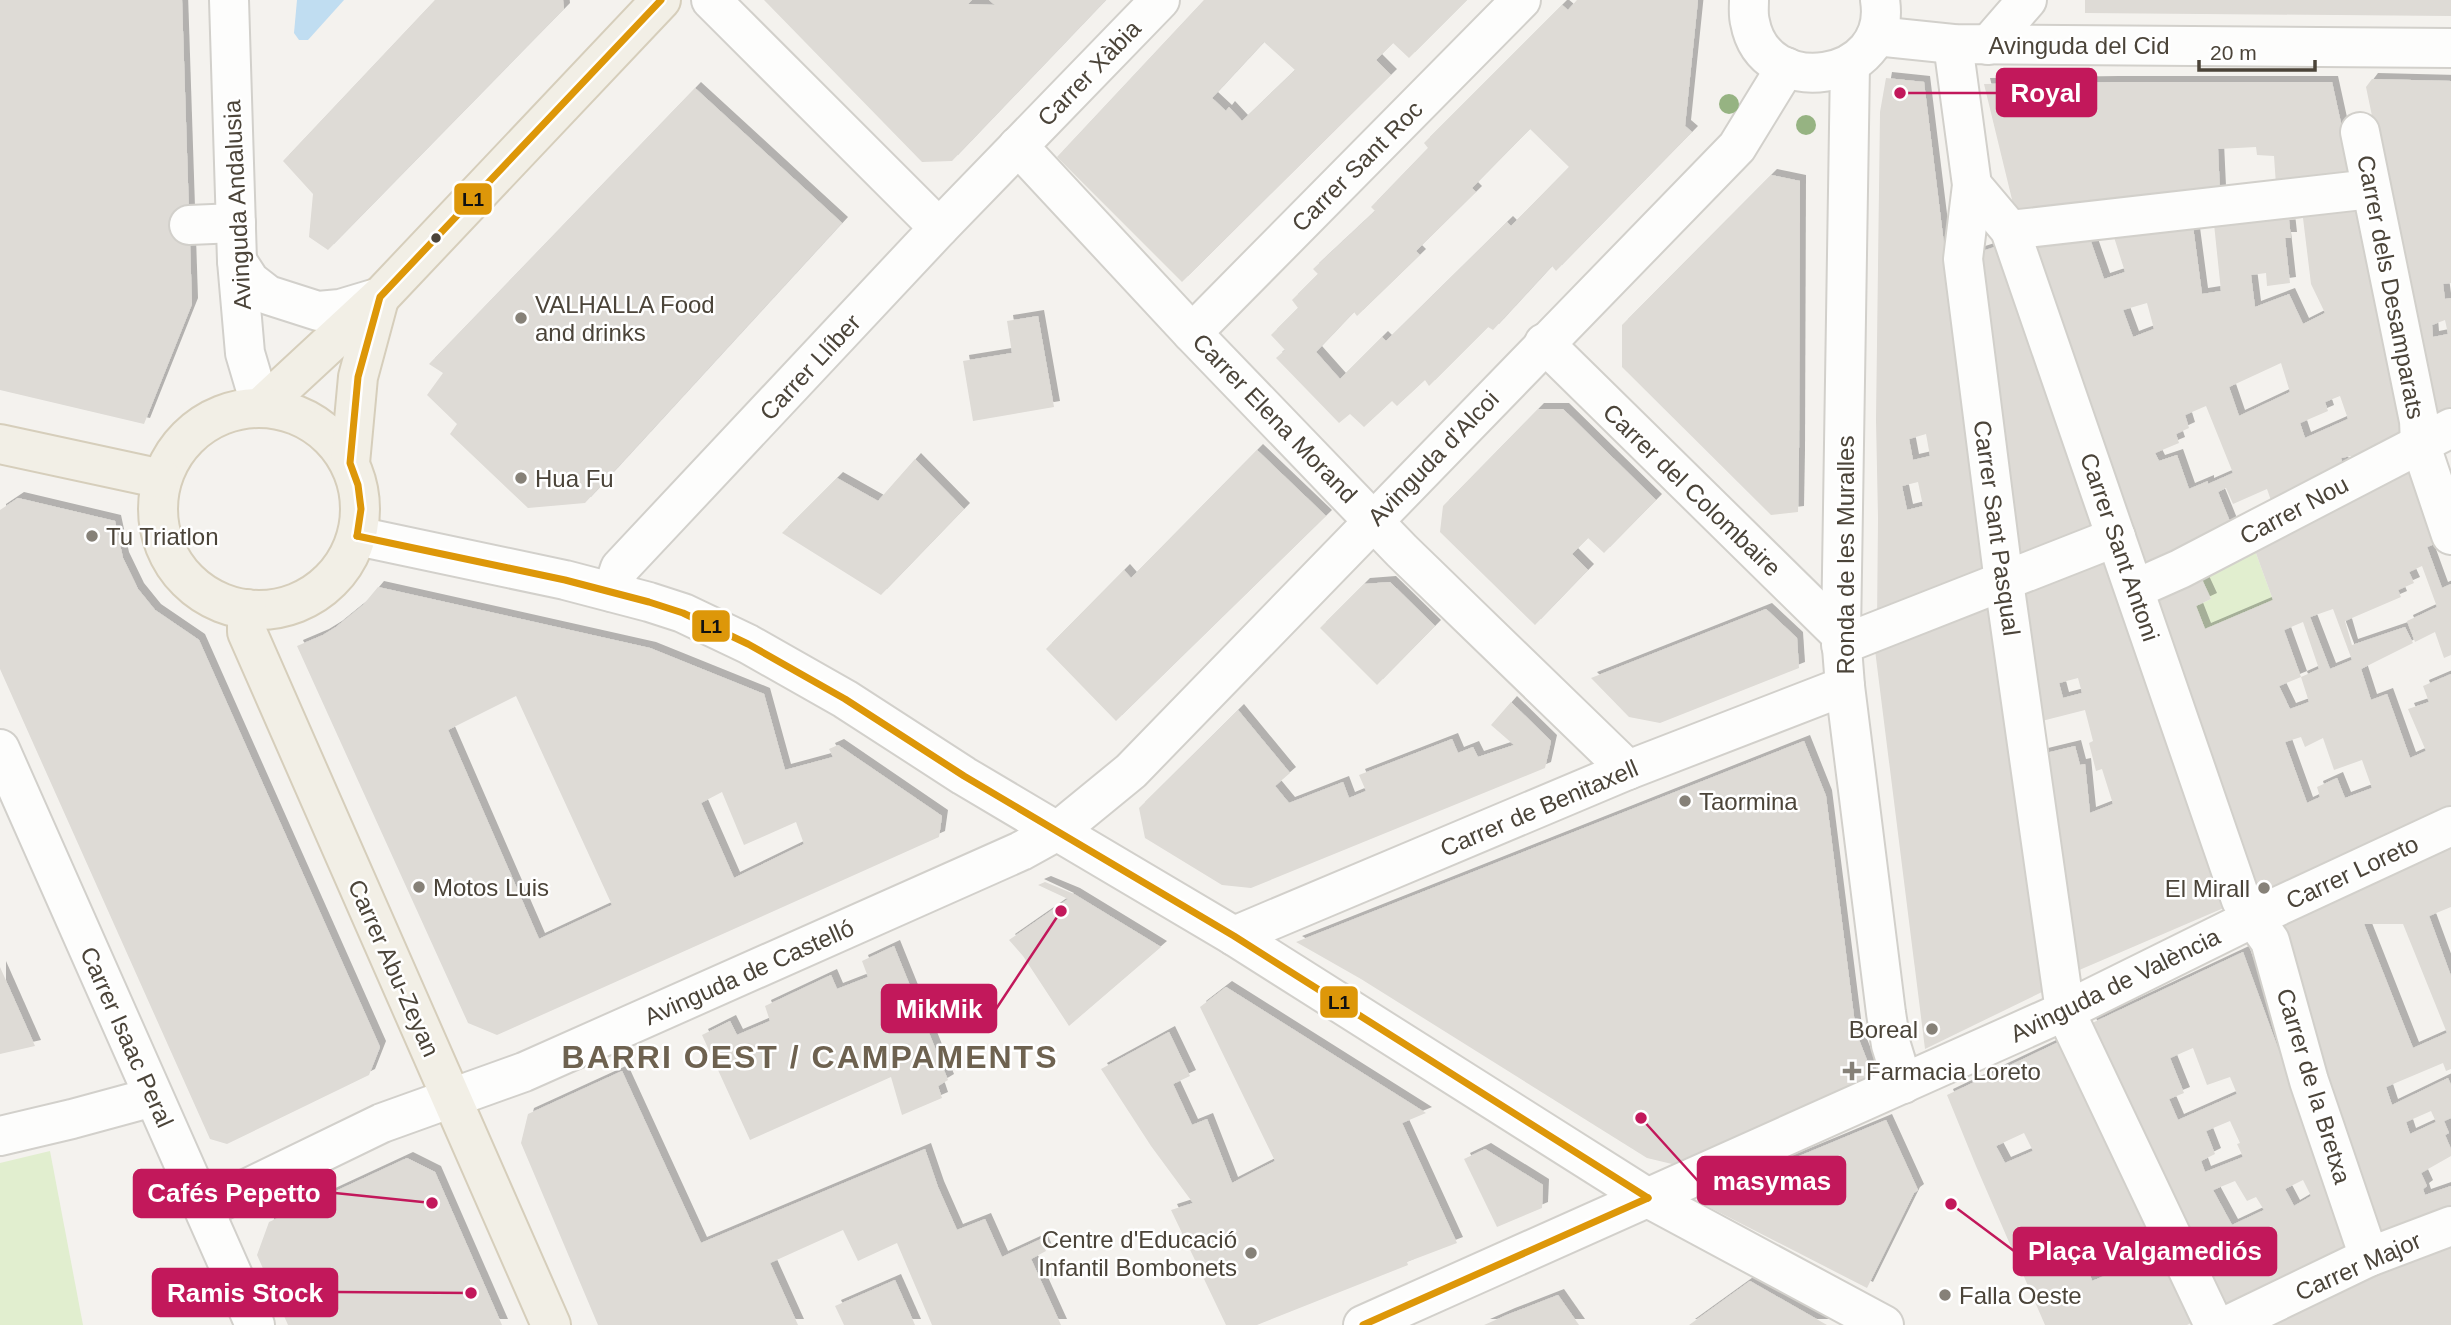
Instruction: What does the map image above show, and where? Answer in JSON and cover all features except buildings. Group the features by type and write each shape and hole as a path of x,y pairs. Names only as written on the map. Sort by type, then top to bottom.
{"main road":[{"path":"261,407 380,297 661,0"},
{"path":"351,463 358,377 380,297"},
{"path":"261,407 292,412 314,423 332,438 351,463 362,509 357,536 341,569 318,592 290,606 258,611 226,606 198,590 175,567 160,528 157,507 162,479 178,447 201,426 230,411 261,407"},
{"path":"0,444 162,479"},
{"name":"Carrer Abu-Zeyan","path":"247,609 247,632 551,1325"}],"street":[{"name":"Avinguda Andalusia","path":"229,0 237,261 245,353 261,407"},
{"path":"711,0 939,228"},
{"name":"Carrer Xàbia","path":"1018,146 1160,0"},
{"name":"Carrer Sant Roc","path":"1192,333 1521,0"},
{"path":"1749,0 1750,23 1760,47 1772,59 1786,67 1813,74 1833,72 1864,53 1878,18"},
{"path":"1970,45 2027,0"},
{"name":"Avinguda del Cid","path":"1878,18 1970,45 2451,48"},
{"name":"Carrer Sant Pasqual","path":"1970,45 1972,185 1963,259 2004,582 2065,1011 2214,1325"},
{"name":"Ronda de les Muralles","path":"1850,64 1841,640 1886,1013 1891,1045 1903,1084"},
{"name":"Avinguda d'Alcoi","path":"1059,830 1131,771 1737,147 1786,67"},
{"name":"Carrer dels Desamparats","path":"2360,132 2419,421 2436,436 2451,535"},
{"name":"Carrer Llíber","path":"612,592 620,568 1018,146"},
{"name":"Carrer Elena Morand","path":"1018,146 1192,333 1409,558 1628,770"},
{"name":"Carrer Sant Antoni","path":"1972,185 2010,230 2241,900 2253,918"},
{"path":"2010,230 2371,189"},
{"path":"189,225 236,223"},
{"path":"237,261 250,281 268,295 318,311 340,309 380,297"},
{"name":"Carrer del Colombaire","path":"1545,343 1841,640"},
{"name":"Carrer Nou","path":"2135,589 2180,569 2436,436"},
{"path":"357,536 612,592 683,613 748,643 845,699 964,776 1234,936 1648,1198 1870,1317"},
{"path":"1841,640 2004,582 2116,537"},
{"name":"Carrer de Benitaxell","path":"1234,936 1628,770 1845,686"},
{"name":"Carrer Isaac Peral","path":"0,749 255,1325"},
{"name":"Carrer Loreto","path":"2253,918 2451,826"},
{"name":"Avinguda de Castelló","path":"205,1209 382,1123 524,1072 1021,851 1059,830"},
{"name":"Avinguda de València","path":"1363,1325 2065,1011 2253,918"},
{"name":"Carrer de la Bretxa","path":"2253,918 2270,942 2308,1081 2369,1257"},
{"path":"0,1136 153,1097"},
{"name":"Carrer Major","path":"2228,1325 2369,1257 2451,1226"}],"green space":[{"path":"2253,545 2273,600 2205,629 2196,606 2211,599 2199,573"},
{"path":"50,1151 83,1325 0,1325 0,1163"}],"water":[{"path":"297,0 344,0 308,40 299,40 294,33"}],"transit line":[{"name":"L1","path":"357,536 361,509 358,485 350,463 358,377 380,297 661,0"},
{"name":"L1","path":"357,536 565,580 649,602 683,613 748,644 845,699 964,776 1234,936 1648,1198"},
{"name":"L1","path":"1363,1325 1648,1198"}],"place":[{"name":"Royal","path":"1900,93"},
{"name":"VALHALLA Food and drinks","path":"521,318"},
{"name":"Hua Fu","path":"521,478"},
{"name":"Tu Triatlon","path":"92,536"},
{"name":"Taormina","path":"1685,801"},
{"name":"Motos Luis","path":"419,887"},
{"name":"El Mirall","path":"2264,888"},
{"name":"MikMik","path":"1061,911"},
{"name":"Boreal","path":"1932,1029"},
{"name":"Farmacia Loreto","path":"1852,1071"},
{"name":"masymas","path":"1641,1118"},
{"name":"Cafés Pepetto","path":"432,1203"},
{"name":"Plaça Valgamediós","path":"1951,1204"},
{"name":"Centre d'Educació Infantil Bombonets","path":"1251,1253"},
{"name":"Ramis Stock","path":"471,1293"},
{"name":"Falla Oeste","path":"1945,1295"}],"district":[{"name":"BARRI OEST / CAMPAMENTS","path":"810,1057"}]}
